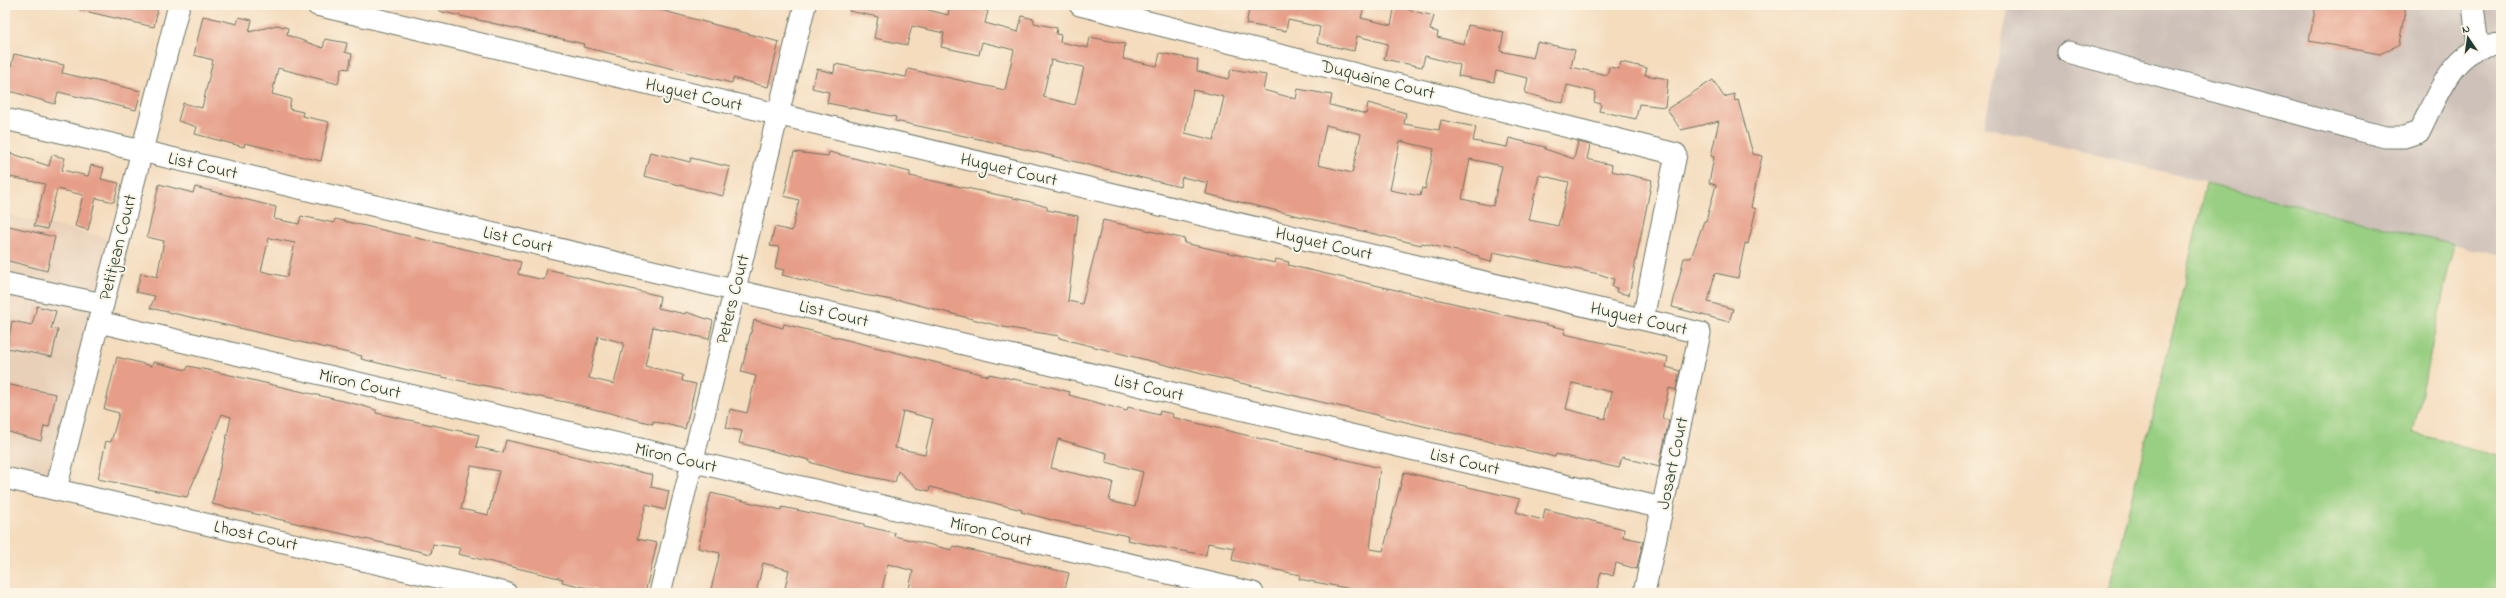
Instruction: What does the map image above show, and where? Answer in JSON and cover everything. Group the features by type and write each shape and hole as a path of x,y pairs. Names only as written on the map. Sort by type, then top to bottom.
{"street":[{"name":"Petitjean Court","path":"56,490 179,5"},
{"name":"Huguet Court","path":"317,5 1700,333"},
{"name":"Peters Court","path":"660,593 805,5"},
{"name":"Duquaine Court","path":"1080,5 1676,154 1643,319"},
{"path":"2473,5 2473,19 2478,47"},
{"path":"2068,52 2385,137 2404,137 2418,132 2453,69 2465,55 2478,47 2488,44 2501,46"},
{"name":"List Court","path":"5,119 1662,508"},
{"name":"Miron Court","path":"5,283 101,313 692,461 1253,593"},
{"name":"Josart Court","path":"1644,593 1700,333"},
{"name":"Lhost Court","path":"5,478 506,593"}],"shaded area":[{"path":"2009,5 2501,5 2501,256 1984,127"},
{"path":"5,214 119,241 56,489 5,478"}],"green space":[{"path":"2206,183 2454,244 2413,433 2501,456 2501,593 2108,593 2179,307"}],"building":[{"path":"81,5 144,5 158,8 154,27 80,10"},
{"path":"439,5 642,5 779,42 768,87 733,78 732,83 583,47 584,44 439,11"},
{"path":"850,5 909,5 948,15 950,5 959,5 988,11 985,23 1018,32 1022,16 1034,19 1034,23 1057,28 1056,34 1061,35 1060,42 1088,48 1090,37 1125,44 1123,59 1157,66 1160,53 1198,60 1197,71 1228,79 1231,69 1266,75 1263,90 1296,99 1298,89 1332,95 1330,105 1366,114 1368,103 1406,113 1404,124 1439,130 1441,120 1476,127 1473,141 1507,147 1509,138 1545,147 1545,149 1574,159 1578,142 1590,145 1587,159 1612,165 1611,171 1652,180 1629,295 1616,292 1617,288 1612,287 1614,279 1599,274 1493,252 1491,262 1479,259 1479,256 1422,243 1421,245 1206,194 1208,183 1182,177 1180,187 1002,144 895,121 896,117 827,103 829,92 812,88 817,69 834,73 835,64 906,77 908,69 1005,90 1014,50 982,42 979,55 941,47 944,33 912,26 907,45 874,38 878,17 849,11","holes":["1051,60 1084,67 1075,105 1043,97","1193,90 1224,97 1214,140 1185,133","1326,125 1361,134 1352,173 1318,165","1400,141 1434,149 1425,189 1422,188 1420,196 1390,190","1470,159 1502,166 1493,206 1462,199","1539,175 1569,182 1558,226 1529,220"]},
{"path":"1250,5 1357,5 1364,7 1361,18 1391,25 1395,5 1410,7 1409,10 1434,16 1430,30 1438,32 1437,37 1464,44 1468,25 1504,32 1500,51 1533,58 1537,42 1575,50 1571,67 1607,75 1609,67 1619,69 1621,62 1647,68 1645,75 1668,79 1665,107 1639,104 1636,119 1599,111 1601,104 1594,102 1596,92 1567,85 1563,103 1525,93 1528,78 1496,71 1494,82 1458,76 1460,65 1425,56 1422,67 1384,59 1388,44 1357,36 1354,51 1317,43 1320,27 1288,20 1286,31 1246,24"},
{"path":"2316,5 2406,5 2399,44 2380,54 2309,41"},
{"path":"203,16 237,24 239,17 252,20 249,32 277,25 288,28 287,35 323,48 325,39 347,43 345,52 352,54 349,69 342,68 338,84 278,68 272,94 291,99 289,109 303,112 302,116 329,122 321,161 245,143 244,147 195,134 197,127 178,121 183,103 202,108 213,60 194,55"},
{"path":"14,54 64,65 62,73 141,91 136,110 58,92 55,104 6,90"},
{"path":"1713,80 1724,97 1734,94 1735,101 1738,100 1753,154 1762,156 1751,207 1756,209 1748,244 1745,243 1738,278 1715,273 1708,302 1733,309 1729,322 1672,307 1684,258 1691,258 1704,221 1706,221 1716,185 1709,183 1714,157 1711,156 1719,121 1681,130 1667,109"},
{"path":"650,152 690,162 691,158 730,167 723,196 644,176"},
{"path":"794,152 828,156 829,152 910,172 910,176 1027,201 1047,207 1047,210 1078,216 1068,301 1082,304 1103,220 1185,239 1184,243 1275,263 1276,259 1289,262 1288,265 1565,329 1564,334 1668,357 1666,367 1680,371 1676,390 1669,388 1662,418 1669,420 1659,467 1622,457 1619,468 1556,454 1555,457 1198,373 1059,338 1059,336 1003,327 899,300 864,295 782,275 784,270 775,268 779,247 770,246 775,227 792,231 799,200 784,196","holes":["1572,383 1612,392 1605,419 1566,409"]},
{"path":"10,153 49,166 52,155 65,158 62,170 88,176 91,165 104,168 101,179 119,183 114,202 96,198 88,230 75,226 83,195 57,189 47,229 34,226 45,184 5,176"},
{"path":"159,184 193,193 195,187 276,207 274,219 299,224 301,216 334,223 335,219 521,262 518,274 544,280 547,269 660,296 658,308 685,314 686,312 713,321 709,339 653,327 645,366 683,375 682,381 696,384 685,429 653,421 653,424 570,403 408,370 361,359 362,356 150,308 155,296 136,292 141,273 157,277 164,241 147,237","holes":["269,238 295,243 287,277 261,271","598,336 624,343 614,384 589,378"]},
{"path":"5,225 55,237 47,271 5,260"},
{"path":"37,306 56,311 51,329 58,330 52,357 7,348 12,321 32,325"},
{"path":"754,320 783,328 784,324 989,376 989,374 1047,386 1070,392 1069,395 1127,411 1128,407 1159,415 1160,411 1173,414 1172,417 1380,468 1370,549 1383,551 1404,472 1520,499 1516,512 1528,516 1543,520 1545,509 1624,529 1623,537 1643,541 1637,569 1616,563 1613,576 1601,572 1596,593 1372,593 1299,579 1300,575 1232,560 1234,548 1208,543 1206,555 1127,540 1128,536 1056,521 1021,512 1022,510 930,487 929,491 917,488 898,471 895,482 841,471 809,462 810,460 739,443 742,431 726,428 730,409 747,413 756,376 741,372","holes":["903,411 933,419 925,454 895,448","1058,439 1107,453 1106,462 1143,472 1135,507 1109,501 1113,482 1051,468"]},
{"path":"117,357 152,366 153,362 187,370 188,366 360,405 376,410 376,413 479,435 476,447 503,453 506,440 653,475 651,487 669,491 665,510 646,505 637,539 657,543 645,593 596,593 596,590 562,582 563,579 458,554 460,548 433,544 431,554 212,504 231,417 222,414 187,497 98,479 106,441 111,442 119,413 104,409","holes":["471,466 499,471 488,515 461,509"]},
{"path":"5,384 56,394 49,427 44,426 41,441 5,431"},
{"path":"711,493 781,510 782,507 864,524 864,526 895,533 894,536 952,550 953,546 1069,573 1064,593 908,593 913,571 888,564 881,593 784,593 789,570 763,563 756,593 710,593 720,553 698,548"}]}
